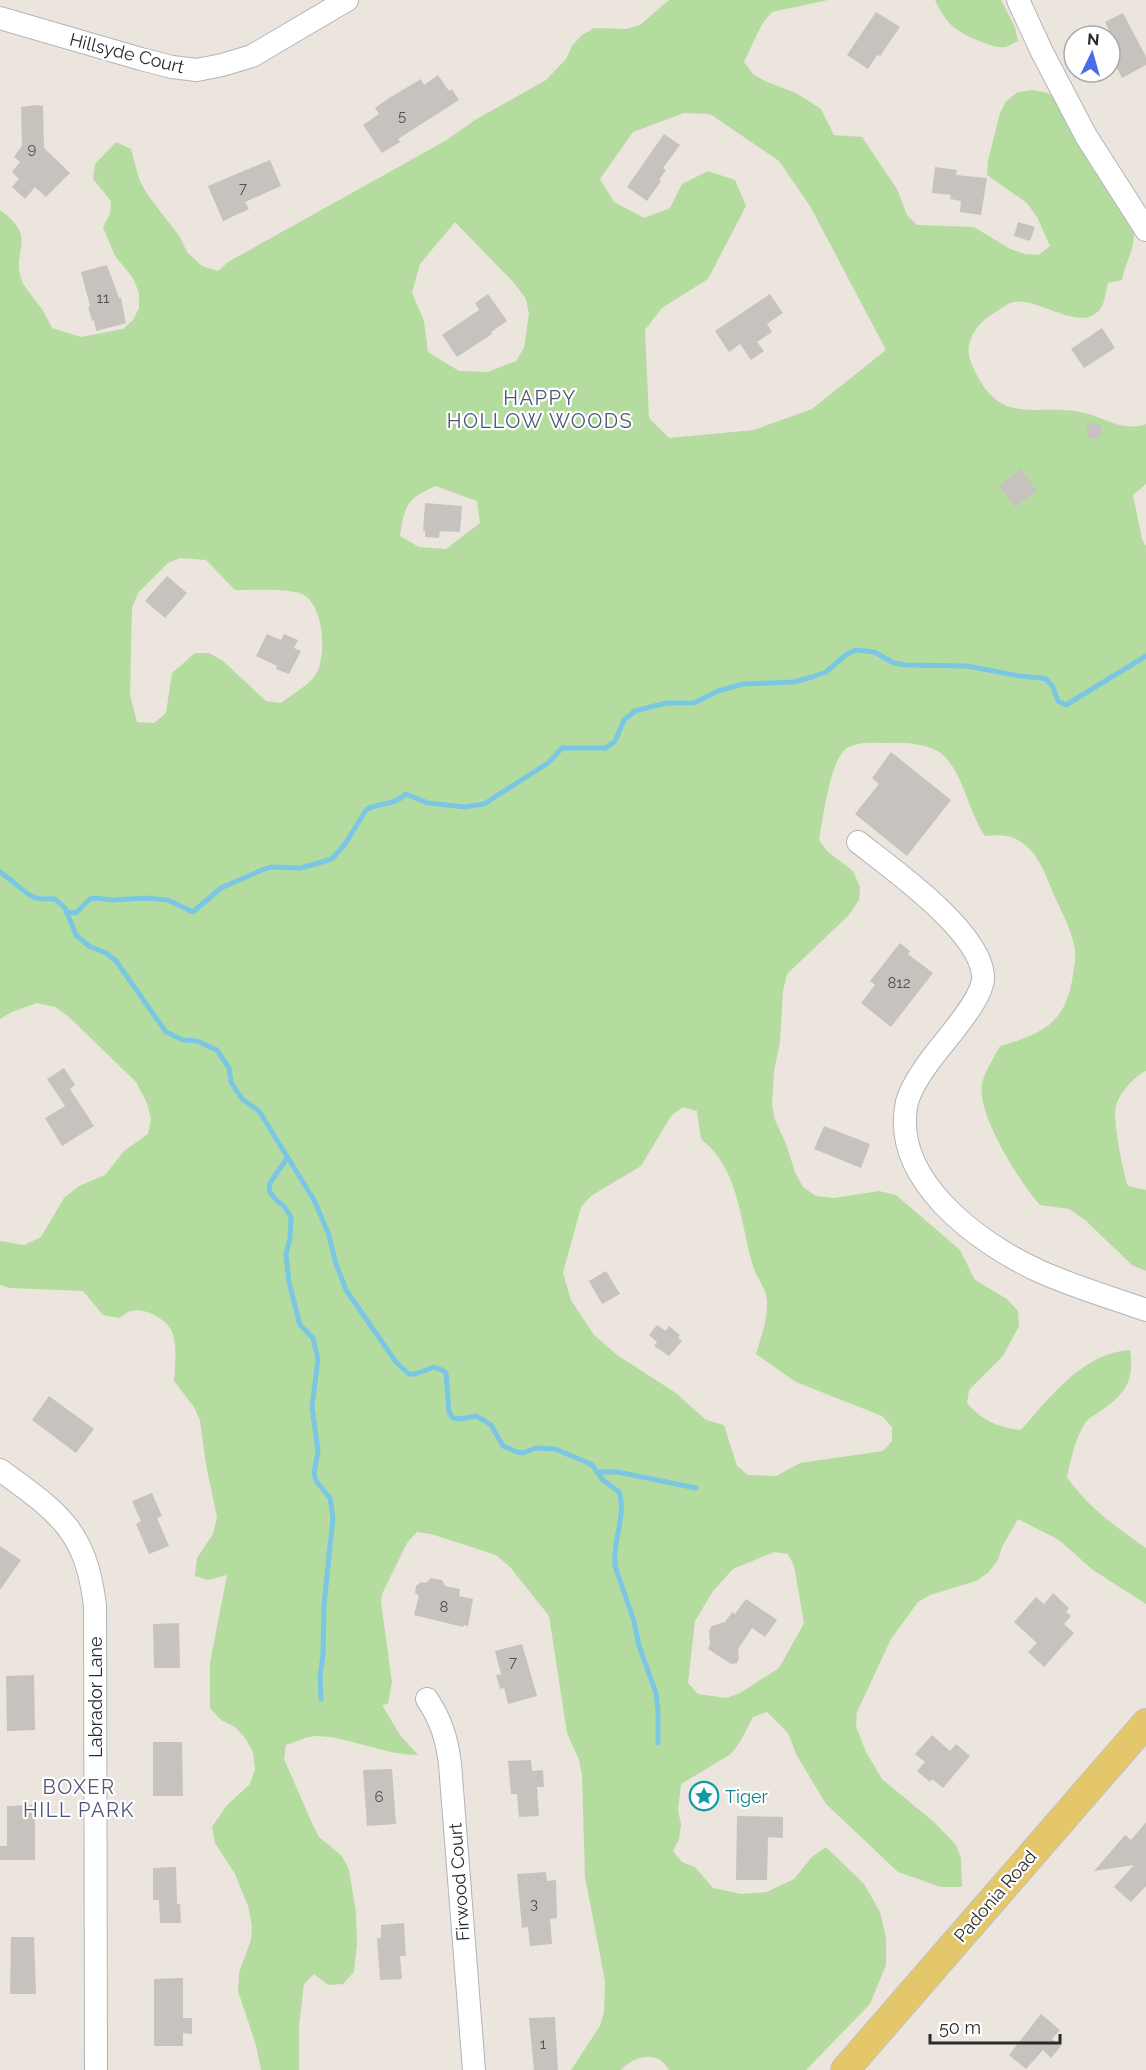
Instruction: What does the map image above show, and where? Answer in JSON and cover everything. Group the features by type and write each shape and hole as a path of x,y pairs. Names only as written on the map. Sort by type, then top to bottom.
{"main road":[{"name":"Padonia Road","path":"845,2070 1146,1723"}],"street":[{"name":"Hillsyde Court","path":"0,18 141,60 197,70 252,56 347,0"},
{"path":"1018,0 1086,136 1146,230"},
{"path":"858,842 906,880 955,925 975,952 983,976 983,985 976,999 926,1066 908,1099 905,1119 906,1141 914,1163 943,1205 1000,1250 1067,1283 1146,1310"},
{"name":"Labrador Lane","path":"0,1470 47,1504 70,1529 83,1552 92,1580 95,1606 96,2070"},
{"name":"Firwood Court","path":"427,1699 438,1716 447,1738 474,2070"}],"green space":[{"path":"669,0 828,0 772,12 762,24 744,62 753,74 796,93 821,109 834,135 862,137 897,189 907,215 917,225 974,227 1010,249 1025,254 1039,255 1050,246 1037,217 1027,203 987,175 988,161 1000,113 1006,101 1018,92 1033,90 1048,93 1072,111 1134,228 1132,250 1122,280 1108,283 1102,306 1092,316 1082,318 1035,304 1011,303 990,316 975,331 969,345 969,357 987,391 997,401 1009,407 1080,412 1129,426 1146,424 1146,484 1133,495 1142,539 1146,546 1146,1071 1132,1081 1124,1091 1116,1106 1115,1122 1128,1186 1146,1190 1146,1271 1132,1265 1084,1219 1069,1209 1040,1205 1011,1165 992,1129 982,1097 982,1084 987,1070 1000,1046 1040,1031 1059,1015 1070,990 1075,951 1067,923 1035,856 1024,844 1012,837 985,836 956,772 943,755 932,748 903,743 858,744 842,752 837,762 828,789 819,840 827,851 853,871 860,887 859,900 849,915 787,974 783,991 780,1042 774,1071 772,1105 775,1120 803,1187 816,1196 834,1198 879,1191 896,1195 960,1250 975,1280 1007,1299 1018,1311 1019,1326 1003,1356 969,1390 967,1403 984,1418 998,1425 1021,1430 1056,1391 1083,1368 1113,1353 1130,1350 1131,1370 1126,1386 1116,1400 1085,1423 1076,1442 1067,1477 1093,1507 1146,1548 1146,1604 1093,1570 1059,1540 1018,1519 1002,1547 998,1560 988,1573 976,1581 930,1595 918,1602 891,1639 857,1712 856,1726 866,1752 882,1779 935,1823 956,1845 961,1858 962,1887 941,1887 898,1872 826,1804 796,1754 788,1733 767,1712 753,1717 731,1754 681,1784 678,1810 681,1824 679,1839 673,1851 682,1862 695,1867 713,1888 741,1894 767,1892 794,1879 812,1857 826,1847 864,1884 880,1912 886,1938 886,1965 870,2004 806,2070 669,2070 659,2059 646,2057 633,2061 621,2070 571,2070 600,2026 604,2012 605,1981 585,1877 582,1775 579,1760 567,1733 549,1616 510,1567 496,1555 431,1534 417,1532 407,1543 382,1594 381,1602 392,1682 388,1704 382,1705 400,1735 418,1755 392,1752 342,1739 317,1736 286,1745 284,1759 319,1837 342,1856 349,1870 356,1912 357,1943 354,1972 343,1984 328,1985 314,1974 304,1984 299,2026 299,2070 261,2070 256,2045 238,1991 239,1973 251,1940 252,1926 248,1906 235,1874 215,1843 212,1827 227,1805 250,1784 255,1769 253,1752 235,1727 221,1720 210,1708 210,1663 227,1575 208,1580 195,1576 197,1558 213,1534 217,1517 206,1465 200,1420 194,1407 174,1381 173,1334 156,1316 143,1311 131,1311 119,1318 103,1315 83,1291 10,1288 0,1285 0,1241 24,1245 41,1237 64,1198 79,1186 105,1175 124,1151 148,1134 151,1119 147,1103 136,1082 69,1017 55,1007 37,1003 0,1019 0,210 19,229 22,245 19,270 22,281 52,328 81,337 123,329 133,320 139,308 139,293 133,278 115,256 103,227 110,214 111,201 93,179 95,164 116,142 131,149 139,179 147,194 180,237 187,252 202,266 218,271 228,262 445,141 475,120 546,80 566,59 572,46 582,35 594,28 626,29 640,25","holes":["684,113 710,114 779,161 810,206 886,350 812,409 754,430 669,438 649,418 645,330 662,308 708,279 746,206 735,180 708,171 682,184 670,208 644,218 614,202 600,179 633,132","455,222 515,284 526,299 529,314 524,348 516,361 488,372 459,371 428,352 424,321 412,293 420,264","436,486 477,501 480,523 446,549 419,547 400,536 406,510 413,499","180,558 206,560 235,590 281,590 304,595 316,610 322,634 321,658 314,677 303,688 281,703 266,701 223,661 209,653 195,653 172,673 166,713 154,723 137,722 130,695 132,608 138,593 168,563","683,1107 697,1111 701,1139 714,1151 731,1181 753,1266 767,1300 765,1321 756,1354 796,1382 882,1416 892,1427 892,1441 883,1451 800,1463 776,1476 748,1475 737,1466 724,1425 706,1420 676,1393 617,1355 594,1335 571,1300 563,1273 581,1207 591,1196 641,1166 671,1116","774,1552 788,1554 794,1566 804,1623 779,1668 740,1693 726,1698 698,1694 688,1683 695,1621 713,1591 733,1569"]},
{"path":"935,0 1001,0 1015,27 1018,41 1007,47 999,47 966,35 953,27"}],"building":[{"path":"876,12 900,27 868,69 847,55"},
{"path":"1123,13 1146,57 1146,65 1122,78 1122,24 1106,24 1105,22"},
{"path":"438,75 449,91 452,89 459,100 398,139 400,142 382,153 363,125 379,114 375,108 421,79 424,85"},
{"path":"43,106 44,148 70,173 46,197 35,187 25,199 12,187 19,179 12,172 20,162 14,157 22,146 21,107"},
{"path":"664,134 680,145 663,168 666,170 659,180 661,181 647,201 627,187"},
{"path":"270,160 281,186 245,202 249,209 223,221 208,186"},
{"path":"935,167 957,170 956,175 987,178 981,215 960,212 961,201 950,199 951,195 932,193"},
{"path":"1018,222 1035,227 1030,241 1014,236"},
{"path":"107,265 119,298 121,298 126,323 96,331 88,307 90,306 81,272"},
{"path":"488,294 507,321 457,357 442,335 479,310 475,303"},
{"path":"770,294 783,313 767,324 772,332 757,342 764,351 751,360 740,344 729,352 715,331"},
{"path":"1102,328 1115,348 1084,368 1071,349"},
{"path":"1094,423 1100,425 1102,431 1100,437 1094,439 1088,437 1086,431 1088,425"},
{"path":"1021,469 1037,491 1015,507 999,485"},
{"path":"425,503 462,506 460,532 440,531 439,538 425,537 425,531 423,531"},
{"path":"167,576 187,593 165,618 145,601"},
{"path":"267,634 281,640 284,634 298,640 294,648 301,651 289,674 276,669 277,666 256,656"},
{"path":"891,752 951,800 907,856 855,814 879,784 872,778"},
{"path":"900,943 910,951 908,954 933,973 891,1027 861,1003 875,985 870,981"},
{"path":"64,1068 75,1085 70,1089 94,1126 62,1146 45,1118 65,1106 47,1079"},
{"path":"824,1126 870,1144 861,1168 814,1149"},
{"path":"606,1271 620,1294 602,1304 589,1281"},
{"path":"657,1325 666,1331 669,1326 680,1335 678,1338 682,1341 669,1356 654,1346 657,1342 649,1335"},
{"path":"49,1396 94,1429 76,1453 32,1420"},
{"path":"152,1493 162,1516 157,1518 169,1546 149,1554 136,1524 141,1521 132,1501"},
{"path":"0,1546 21,1560 0,1590"},
{"path":"431,1578 442,1580 445,1586 460,1589 459,1596 473,1599 468,1626 463,1627 414,1615 419,1596 415,1593 416,1586 421,1582 426,1583"},
{"path":"1053,1593 1069,1608 1066,1612 1071,1616 1064,1624 1074,1633 1044,1667 1028,1652 1037,1643 1014,1622 1036,1597 1044,1604"},
{"path":"746,1599 777,1620 765,1637 752,1628 738,1649 737,1663 731,1664 708,1649 709,1631 712,1626 725,1622 732,1612 735,1614"},
{"path":"179,1623 180,1668 154,1668 153,1624"},
{"path":"522,1644 537,1696 508,1704 504,1688 500,1689 496,1675 501,1674 495,1651"},
{"path":"34,1675 35,1730 7,1731 6,1676"},
{"path":"932,1735 950,1751 956,1744 970,1756 943,1788 932,1779 930,1782 917,1771 925,1762 915,1754"},
{"path":"153,1742 182,1742 183,1796 153,1796"},
{"path":"531,1760 532,1771 543,1770 544,1787 537,1787 539,1816 519,1817 517,1794 511,1794 508,1761"},
{"path":"392,1769 396,1824 367,1826 363,1770"},
{"path":"35,1805 35,1860 0,1860 0,1846 7,1846 7,1806"},
{"path":"737,1816 783,1817 783,1838 768,1837 767,1880 736,1880"},
{"path":"1146,1822 1146,1886 1131,1902 1114,1887 1134,1865 1094,1871 1125,1835 1131,1840"},
{"path":"176,1867 177,1904 180,1904 181,1923 160,1923 159,1900 153,1900 153,1868"},
{"path":"546,1872 547,1881 556,1880 557,1918 550,1919 552,1944 530,1946 528,1927 522,1928 517,1874"},
{"path":"404,1923 406,1956 400,1956 402,1979 380,1980 377,1938 381,1938 381,1925"},
{"path":"11,1937 34,1937 36,1994 10,1994"},
{"path":"183,1978 183,2018 192,2018 192,2034 183,2033 183,2046 154,2046 154,1979"},
{"path":"1041,2014 1060,2030 1052,2039 1061,2046 1051,2058 1043,2050 1026,2069 1009,2055"},
{"path":"555,2017 558,2070 534,2070 529,2018"}],"waterway":[{"path":"68,912 76,913 90,899 95,898 168,900 193,912 221,888 262,870 271,867 301,868 332,859 345,844 366,810 371,807 395,801 406,794 428,803 465,807 484,804 548,763 562,748 606,748 615,741 624,720 635,711 666,703 694,703 718,691 743,684 794,682 826,672 847,654 856,650 874,652 894,663 906,665 967,666 1046,679 1053,687 1058,701 1066,705 1146,656"},
{"path":"0,872 32,897 55,899 65,908 76,935 89,946 106,953 116,961 166,1032 183,1040 197,1041 217,1050 229,1068 231,1082 242,1099 259,1111 314,1200 329,1235 335,1261 346,1290 396,1362 409,1374 434,1367 446,1373 449,1412 453,1418 476,1416 491,1425 503,1446 517,1452 523,1453 536,1448 555,1449 586,1462 592,1465 603,1480 619,1492 621,1509 615,1547 615,1566 656,1693 658,1743"},
{"path":"287,1158 270,1183 269,1191 291,1217 290,1238 286,1254 289,1282 300,1325 313,1338 318,1359 312,1407 318,1451 314,1473 316,1481 330,1498 333,1518 324,1605 321,1699"},
{"path":"597,1472 618,1472 696,1488"}],"place":[{"name":"Tiger","path":"704,1796"}],"district":[{"name":"HAPPY HOLLOW WOODS","path":"540,410"},
{"name":"BOXER HILL PARK","path":"79,1798"}]}
